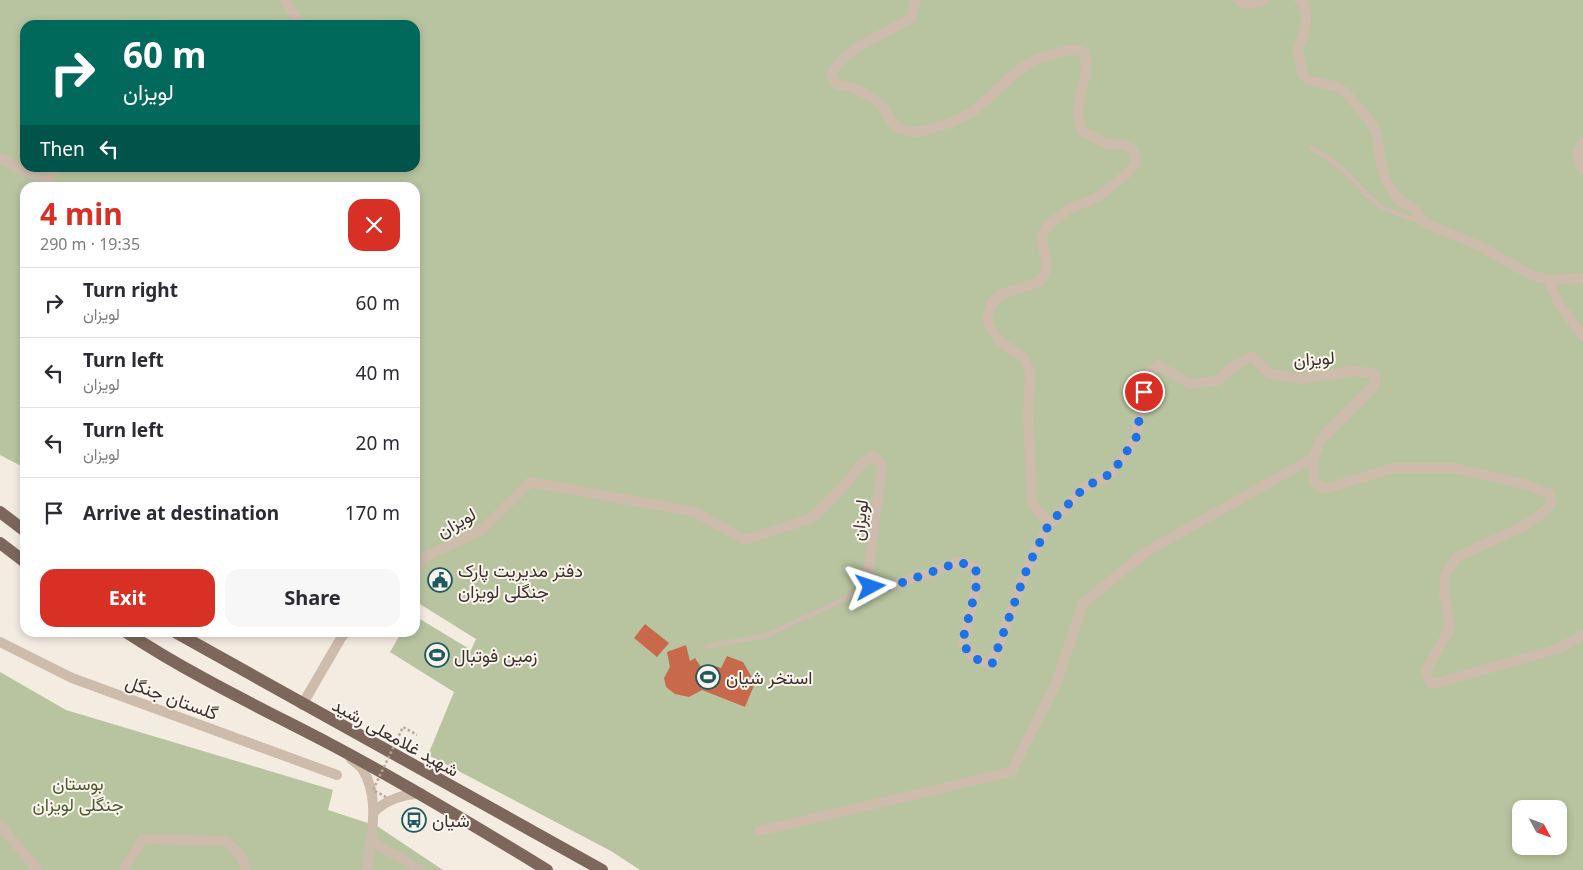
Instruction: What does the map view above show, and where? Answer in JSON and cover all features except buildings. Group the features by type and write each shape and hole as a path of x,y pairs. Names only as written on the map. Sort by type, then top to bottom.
{"main road":[{"path":"0,512 20,527"},
{"path":"0,543 20,558"},
{"path":"134,637 213,684 343,751 421,794 547,870"},
{"name":"شهید غلامعلی رشید","path":"183,637 302,705 602,870"}],"street":[{"path":"284,0 298,20"},
{"path":"916,0 911,18 898,27 852,50 836,65 831,75 838,85 852,87 875,99 882,105 890,122 898,128 911,132 920,132 972,112 1020,69 1038,59 1057,52 1077,50 1084,53 1087,69 1077,103 1079,124 1082,131 1107,144 1123,145 1132,148 1135,156 1135,164 1131,170 1098,197 1069,209 1047,226 1042,238 1047,266 1044,275 1039,282 1002,294 992,303 987,318 990,328 1001,343 1023,357 1030,372 1028,417 1032,502 1049,524"},
{"path":"1238,0 1249,4 1264,0"},
{"path":"1299,0 1303,3 1306,12 1306,24 1298,50 1302,73 1308,80 1337,87 1352,99 1370,121 1376,136 1381,164 1387,183 1399,200 1414,209 1427,224 1480,246 1532,275 1548,280 1583,278"},
{"path":"1583,142 1577,154 1583,170"},
{"path":"0,158 20,169"},
{"path":"26,172 44,182"},
{"path":"47,182 55,172"},
{"path":"1548,280 1559,304 1583,336"},
{"name":"لویزان","path":"420,563 433,554 482,530 530,482 695,512 745,540 812,518 843,488 864,462 874,456 882,465 868,574 871,587 890,587 959,562 976,568 976,589 962,643 973,658 992,664 1028,566 1049,524 1085,487 1112,473 1117,466 1136,438 1146,377 1158,365 1190,384 1217,381 1233,367 1252,356 1270,373 1301,379 1354,371 1375,374 1375,384 1320,440 1313,458"},
{"path":"759,832 1012,772 1057,680 1083,603 1146,552 1313,458 1314,482 1325,489 1393,468 1453,468 1524,484 1550,494 1551,504 1539,516 1518,529 1457,557 1445,575 1444,595 1450,628 1426,671 1430,683 1437,683 1557,649 1583,635"},
{"path":"420,557 433,554"},
{"path":"302,705 342,637"},
{"name":"گلستان جنگل","path":"0,642 72,678 337,775"},
{"path":"343,751 363,770 374,812 367,870"},
{"path":"374,812 381,805 393,799 421,794"},
{"path":"0,825 36,870"},
{"path":"124,870 143,839 227,841 243,859 245,870"},
{"path":"371,841 421,870"}],"lane":[{"path":"1312,148 1326,156 1348,174 1382,208 1427,224"},
{"path":"707,646 765,636 871,587"}],"path":[{"path":"386,797 373,790 403,727 417,735"}],"green space":[{"path":"0,0 1583,0 1583,870 640,870 611,851 428,755 454,692 390,652 399,637 420,637 420,619 471,650 476,639 420,604 420,182 20,182 20,465 0,455"},
{"name":"بوستان جنگلی لویزان","path":"0,672 66,710 333,790 328,810 377,826 443,870 0,870"}],"place":[{"name":"دفتر مدیریت پارک جنگلی لویزان","path":"440,580"},
{"name":"زمین فوتبال","path":"437,655"},
{"name":"استخر شیان","path":"708,677"},
{"name":"شیان","path":"414,820"}],"route":[{"path":"871,587 890,587 959,562 976,568 976,589 962,643 973,658 992,664 1028,566 1049,524 1085,487 1112,473 1136,438 1144,392"}]}
